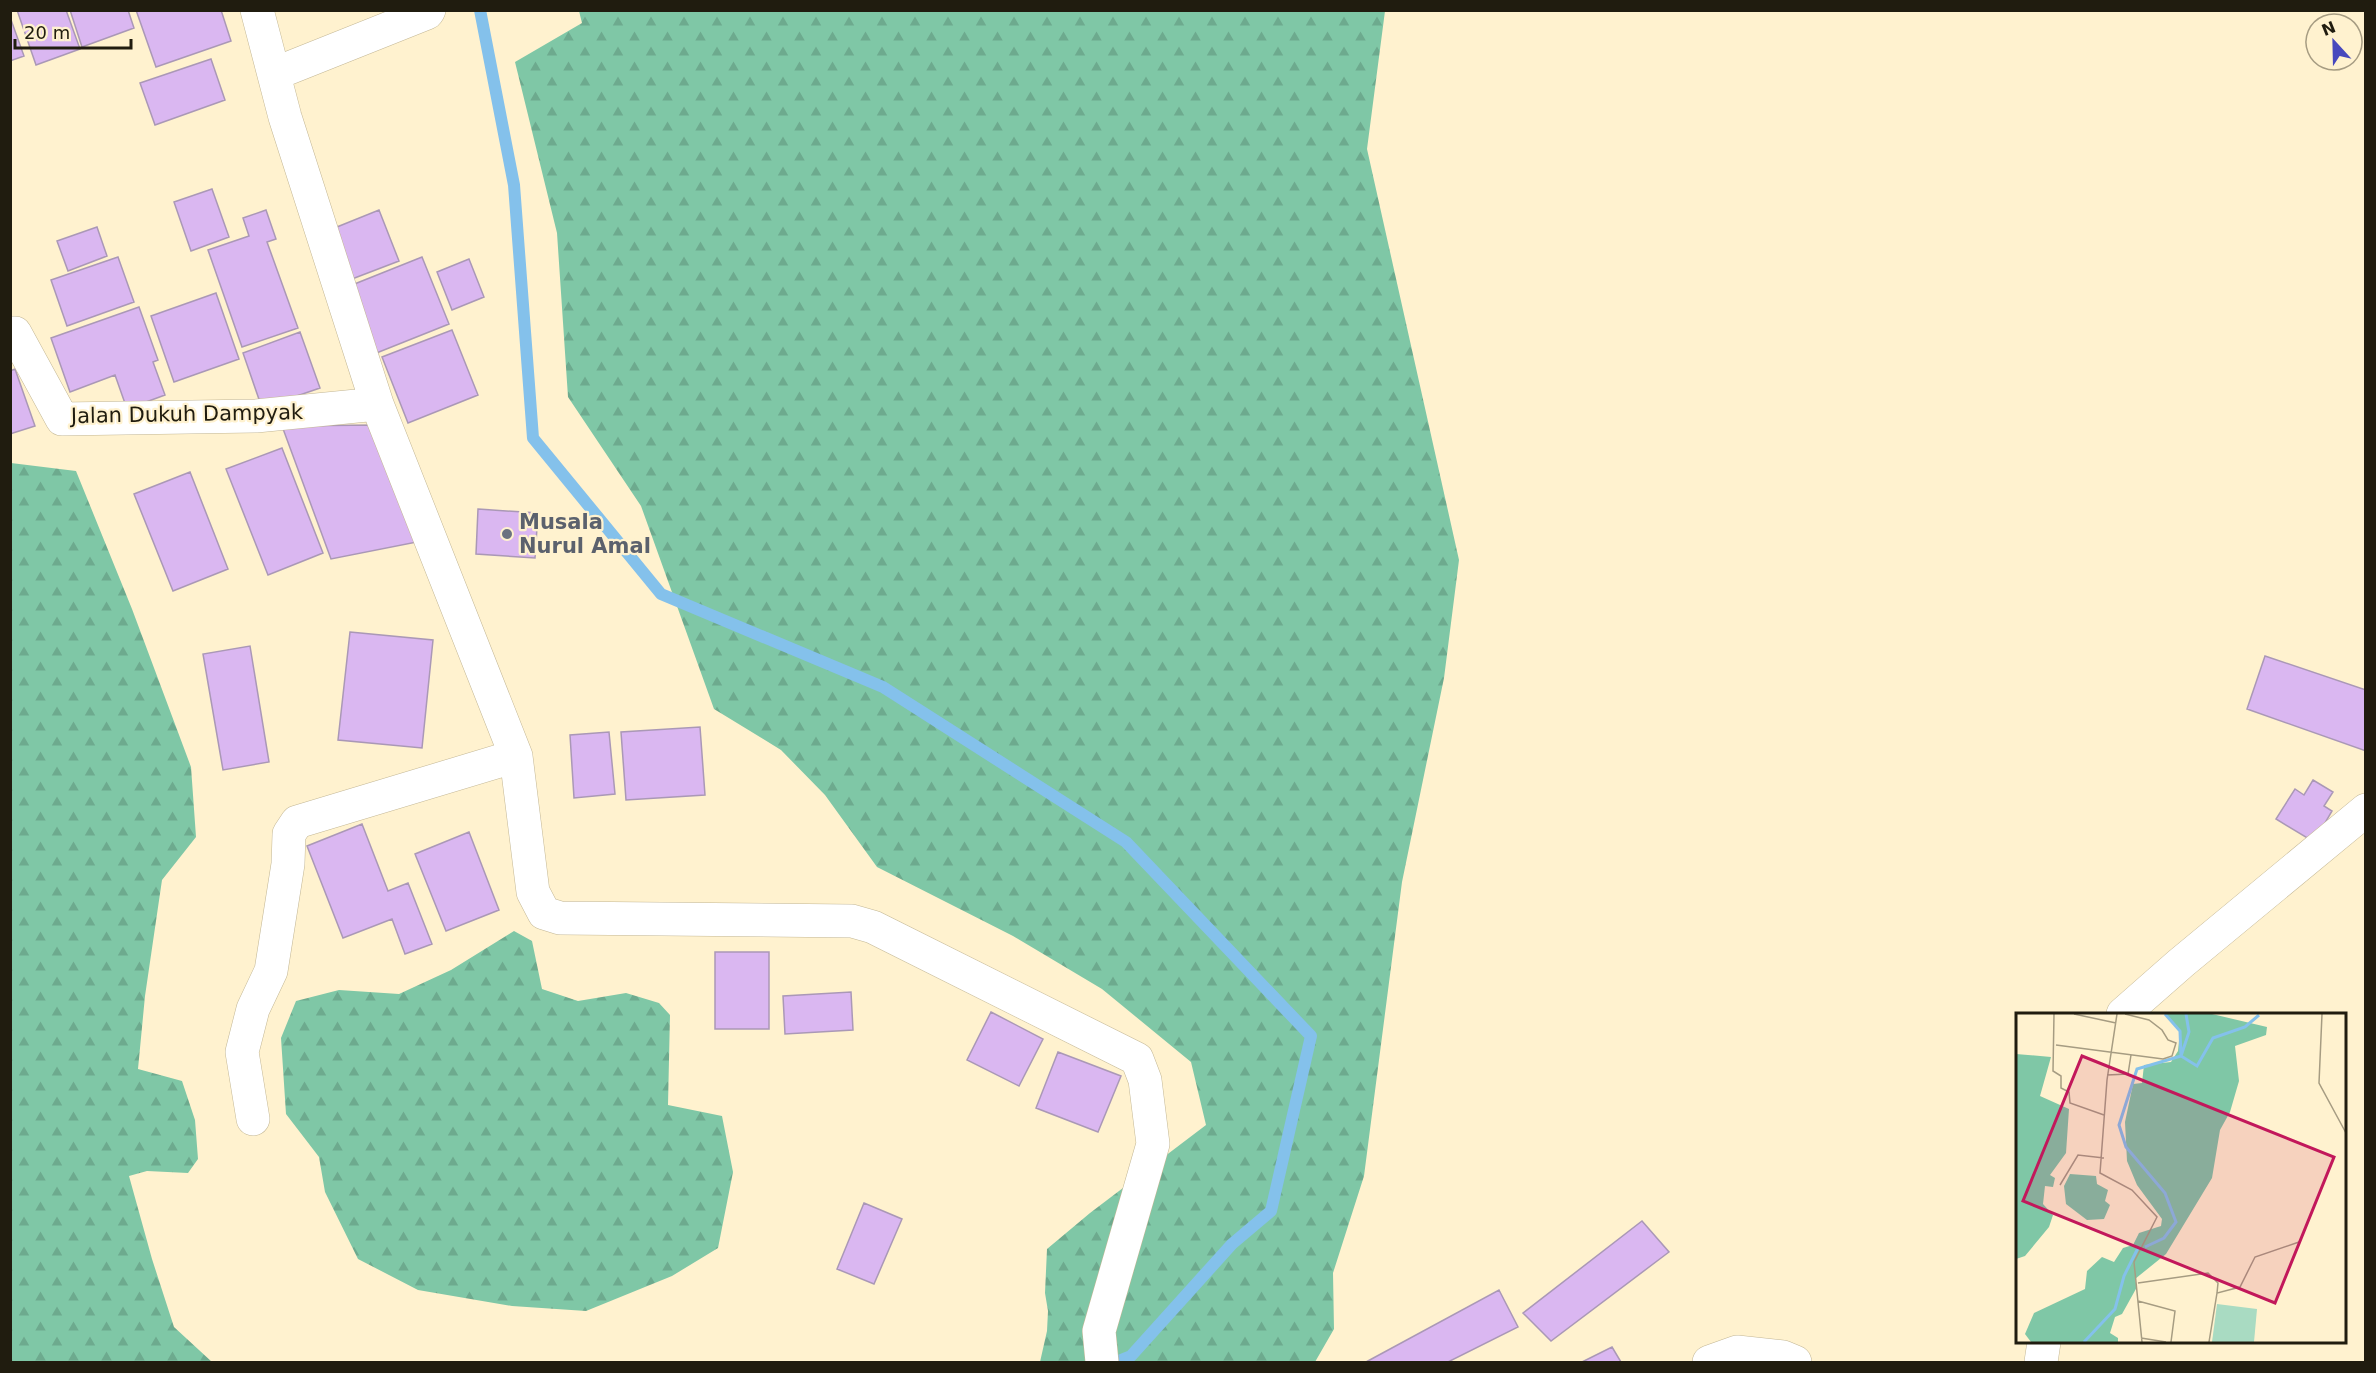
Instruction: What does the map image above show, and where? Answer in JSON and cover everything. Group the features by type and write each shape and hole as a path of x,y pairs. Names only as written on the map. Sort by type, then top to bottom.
{"street":[{"path":"257,10 285,117 377,404 516,756 533,892 544,913 560,918 852,921 873,927 1137,1059 1145,1080 1153,1144 1100,1347"},
{"path":"274,74 427,13 429,10"},
{"name":"Jalan Dukuh Dampyak","path":"10,333 15,333 62,419 256,416 377,404"},
{"path":"252,1119 242,1052 253,1009 272,971 288,864 289,834 297,822 516,756"},
{"path":"2124,1013 2366,810"},
{"path":"2041,1362 2044,1343"},
{"path":"1709,1362 1737,1352 1783,1357 1795,1362"}],"green space":[{"path":"579,11 1385,11 1367,149 1459,560 1444,678 1402,882 1364,1176 1333,1273 1334,1329 1315,1362 1040,1362 1047,1331 1048,1311 1045,1293 1047,1249 1090,1213 1206,1125 1191,1062 1102,989 1013,936 877,867 825,795 781,750 714,709 641,506 568,397 557,233 515,62 582,23"},
{"path":"11,463 76,471 132,609 191,767 196,837 162,880 145,996 138,1069 182,1081 195,1120 198,1159 188,1173 147,1171 129,1176 174,1327 212,1362 11,1362"},
{"path":"514,931 532,941 542,989 578,1001 626,993 659,1003 670,1015 668,1105 722,1116 733,1172 718,1248 672,1276 586,1311 512,1306 418,1290 358,1259 325,1192 319,1157 286,1114 281,1038 296,1001 339,990 399,994 451,970"}],"building":[{"path":"17,10 66,10 80,49 36,65"},
{"path":"70,10 128,10 134,28 82,47"},
{"path":"136,10 221,10 231,41 156,67"},
{"path":"10,17 24,56 10,61"},
{"path":"211,59 225,100 155,125 140,83"},
{"path":"212,189 229,237 191,251 174,202"},
{"path":"266,210 276,239 267,242 298,328 242,347 208,250 249,236 243,218"},
{"path":"379,210 399,261 352,279 332,229"},
{"path":"97,227 107,256 68,271 57,241"},
{"path":"118,257 134,302 67,326 51,280"},
{"path":"422,257 449,324 374,354 347,287"},
{"path":"469,259 484,297 452,310 437,272"},
{"path":"216,293 239,359 174,382 151,316"},
{"path":"139,307 158,360 153,362 165,395 127,409 115,375 70,392 51,338"},
{"path":"452,330 478,395 408,423 382,357"},
{"path":"300,332 320,388 262,408 243,353"},
{"path":"15,369 35,426 10,434 10,371"},
{"path":"376,425 422,541 331,559 282,426"},
{"path":"282,448 323,553 268,575 226,469"},
{"path":"190,472 228,569 173,591 134,494"},
{"name":"Musala Nurul Amal","path":"478,509 538,513 535,558 476,554"},
{"path":"350,632 433,640 422,748 338,740"},
{"path":"250,646 269,762 223,770 203,654"},
{"path":"2265,656 2366,690 2366,751 2247,709"},
{"path":"700,727 705,795 626,800 621,732"},
{"path":"609,732 615,794 574,798 570,735"},
{"path":"2313,780 2333,792 2324,806 2332,811 2314,842 2276,819 2295,789 2304,795"},
{"path":"362,824 388,891 408,883 432,944 405,954 392,919 343,938 307,846"},
{"path":"469,832 499,910 446,931 415,854"},
{"path":"715,952 769,952 769,1029 715,1029"},
{"path":"851,992 853,1030 785,1034 783,996"},
{"path":"991,1012 1043,1039 1019,1086 967,1060"},
{"path":"1058,1052 1121,1076 1098,1132 1036,1108"},
{"path":"864,1203 902,1219 874,1284 837,1269"},
{"path":"1642,1221 1669,1252 1551,1341 1523,1313"},
{"path":"1499,1290 1518,1327 1448,1362 1366,1362"},
{"path":"1612,1347 1621,1362 1582,1362"}],"waterway":[{"path":"480,10 514,185 533,438 661,594 883,687 1126,842 1311,1036 1271,1211 1232,1244 1131,1356 1116,1362"}],"place":[{"name":"Musala Nurul Amal","path":"507,534"}]}
